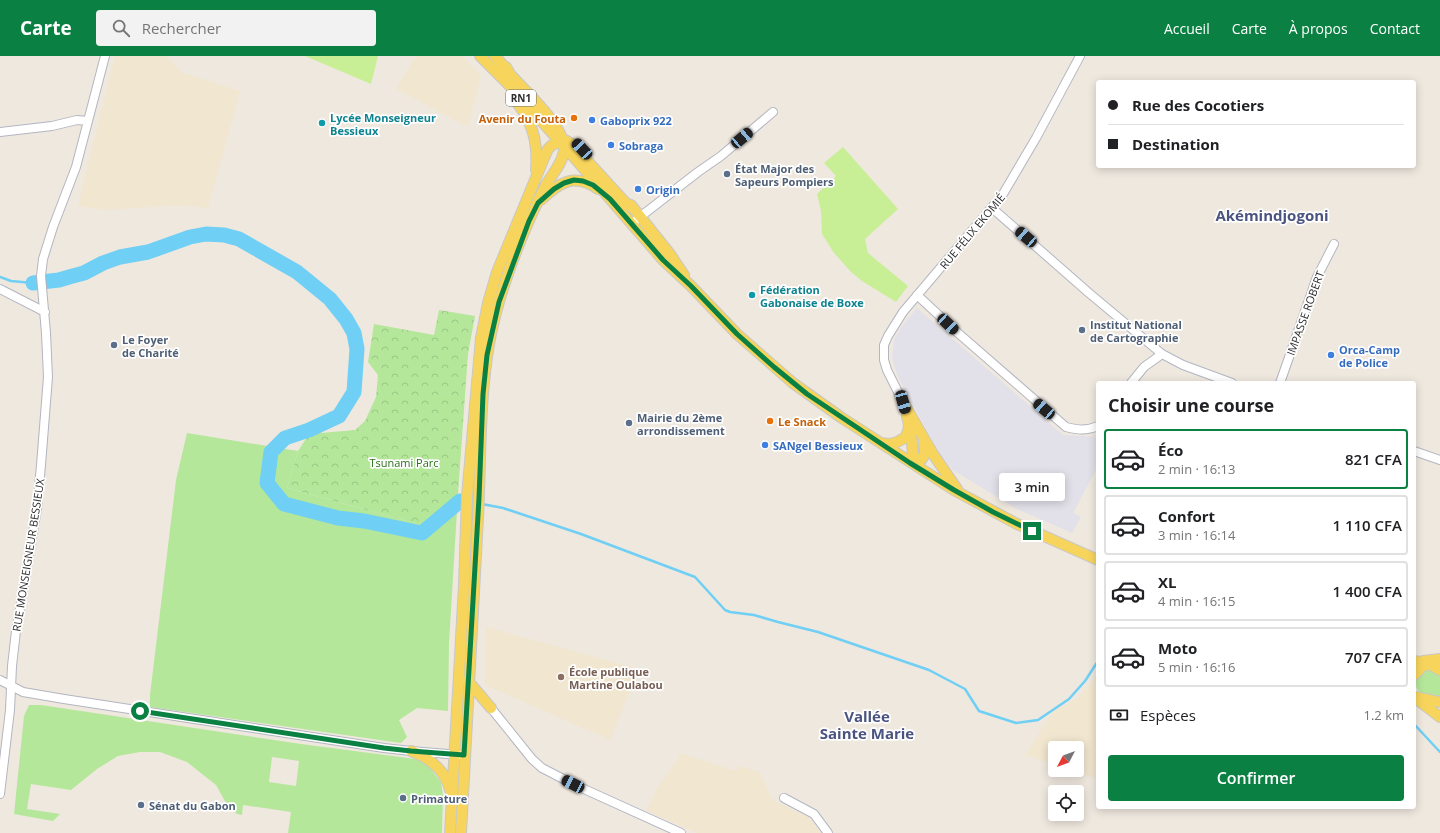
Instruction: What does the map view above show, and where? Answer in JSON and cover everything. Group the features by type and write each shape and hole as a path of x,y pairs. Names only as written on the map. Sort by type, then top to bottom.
{"main road":[{"name":"RN1","path":"481,56 562,143 663,260 691,286 737,334 774,367 826,407 959,493 1017,524 1096,559"},
{"path":"481,56 490,71 530,122 536,148 535,182"},
{"name":"RN1","path":"495,56 582,149 638,213 670,254 691,286"},
{"path":"450,833 452,801 467,715 483,394 491,335 502,293 520,244 546,185 564,153 555,124 506,68"},
{"path":"461,833 459,755 467,501 476,376 486,310 500,265 548,149 552,145 562,143 572,144 630,207 638,213"},
{"path":"538,203 558,186 574,180 588,183 610,199"},
{"path":"903,402 909,425 916,465 922,460 925,454 924,441 920,432"},
{"path":"903,402 940,465 959,493"},
{"path":"879,442 889,444 897,443 906,437 909,431 909,425"},
{"path":"1420,662 1440,659"},
{"path":"1420,662 1440,670"},
{"path":"1416,673 1423,666 1420,662"},
{"path":"468,681 491,708"},
{"path":"1416,697 1440,702"},
{"path":"1416,699 1440,717"},
{"path":"467,715 470,708 476,705 480,704 491,708"},
{"path":"411,751 430,760 438,767 446,779 452,801"}],"street":[{"name":"RUE MONSEIGNEUR BESSIEUX","path":"0,794 10,710 10,685 16,631 37,509 41,465 48,376 48,349 41,276 46,249 53,227 71,183 105,56"},
{"name":"RUE FÉLIX EKOMIÉ","path":"903,402 887,370 883,352 894,324 955,249 1003,194 1014,177 1080,56"},
{"path":"631,223 638,213 721,156 773,112"},
{"path":"0,132 52,126 77,120 88,121"},
{"path":"992,208 1089,293 1162,354 1183,365 1227,381"},
{"name":"IMPASSE ROBERT","path":"1281,381 1317,278 1334,244"},
{"path":"0,289 45,312"},
{"path":"917,295 958,333 1066,427 1077,430 1088,430 1096,427"},
{"path":"1133,381 1144,367 1162,354"},
{"path":"1416,452 1440,460"},
{"path":"0,680 23,692 411,751 459,755"},
{"path":"491,708 532,759 542,768 573,784 682,833"},
{"path":"784,798 814,814 828,833"}],"shaded area":[{"path":"115,56 167,56 181,72 240,91 208,208 178,205 106,210 78,206"},
{"path":"416,56 462,56 481,75 468,127 396,89"},
{"path":"917,308 1063,435 1096,437 1096,470 1073,513 1081,517 1072,533 1015,508 953,470 940,454 898,377 892,358 894,339"},
{"name":"École publique Martine Oulabou","path":"486,627 639,669 610,740 485,685"},
{"path":"1096,675 1096,778 1084,774 1084,741 1048,741 1048,763 1025,755 1053,711 1077,699"},
{"path":"680,753 736,771 738,766 760,772 772,800 810,818 821,833 697,833 650,812 647,810 657,788 678,759"}],"green space":[{"path":"305,56 378,56 371,84"},
{"path":"843,147 898,209 865,239 868,253 908,286 896,302 862,281 851,272 834,253 822,234 821,211 817,194 836,176 824,163"},
{"name":"Tsunami Parc","path":"439,310 475,316 468,354 458,494 421,525 287,488 298,451 309,434 355,430 365,421 376,397 378,375 368,362 374,324 434,335"},
{"path":"187,433 298,451 287,488 421,525 458,494 449,643 448,711 417,708 399,720 407,737 401,743 150,707 150,695 176,480"},
{"path":"1428,669 1440,674 1440,698 1423,694 1417,689 1416,684 1418,675"},
{"path":"29,705 41,705 301,744 421,760 430,768 441,782 443,795 442,833 288,833 291,812 243,805 242,815 237,814 226,803 216,785 187,762 160,752 140,752 118,756 97,769 71,790 31,784 27,809 60,814 53,821 14,814 24,716","holes":["272,757 299,761 296,786 269,782"]}],"waterway":[{"path":"33,283 59,280 84,273 103,263 120,257 148,252 190,237 206,234 224,235 239,239 297,272 330,299 346,319 354,333 357,349 354,392 339,416 309,430 285,438 271,452 267,483 284,504 338,518 364,521 422,533 460,501"},
{"path":"0,277 11,281 33,283"},
{"path":"482,504 503,508 581,534 695,577 725,610 730,612 754,615 818,632 929,670 965,689 979,711 1016,723 1038,720 1069,699 1085,681 1096,664"},
{"path":"1416,726 1440,752"}],"place":[{"name":"Avenir du Fouta","path":"574,118"},
{"name":"Gaboprix 922","path":"592,120"},
{"name":"Lycée Monseigneur Bessieux","path":"322,123"},
{"name":"Sobraga","path":"611,145"},
{"name":"État Major des Sapeurs Pompiers","path":"727,174"},
{"name":"Origin","path":"638,189"},
{"name":"Fédération Gabonaise de Boxe","path":"752,295"},
{"name":"Institut National de Cartographie","path":"1082,330"},
{"name":"Le Foyer de Charité","path":"114,345"},
{"name":"Orca-Camp de Police","path":"1331,355"},
{"name":"Le Snack","path":"770,421"},
{"name":"Mairie du 2ème arrondissement","path":"629,423"},
{"name":"SANgel Bessieux","path":"765,445"},
{"name":"École publique Martine Oulabou","path":"561,677"},
{"name":"Primature","path":"403,798"},
{"name":"Sénat du Gabon","path":"141,805"}],"district":[{"name":"Akémindjogoni","path":"1272,215"},
{"name":"Vallée Sainte Marie","path":"867,724"}],"route":[{"path":"140,711 384,748 464,755 479,498 483,394 487,355 499,302 529,221 538,203 558,186 574,180 583,181 593,185 604,193 663,260 691,286 737,334 807,394 910,463 954,490 993,512 1032,531"}]}
